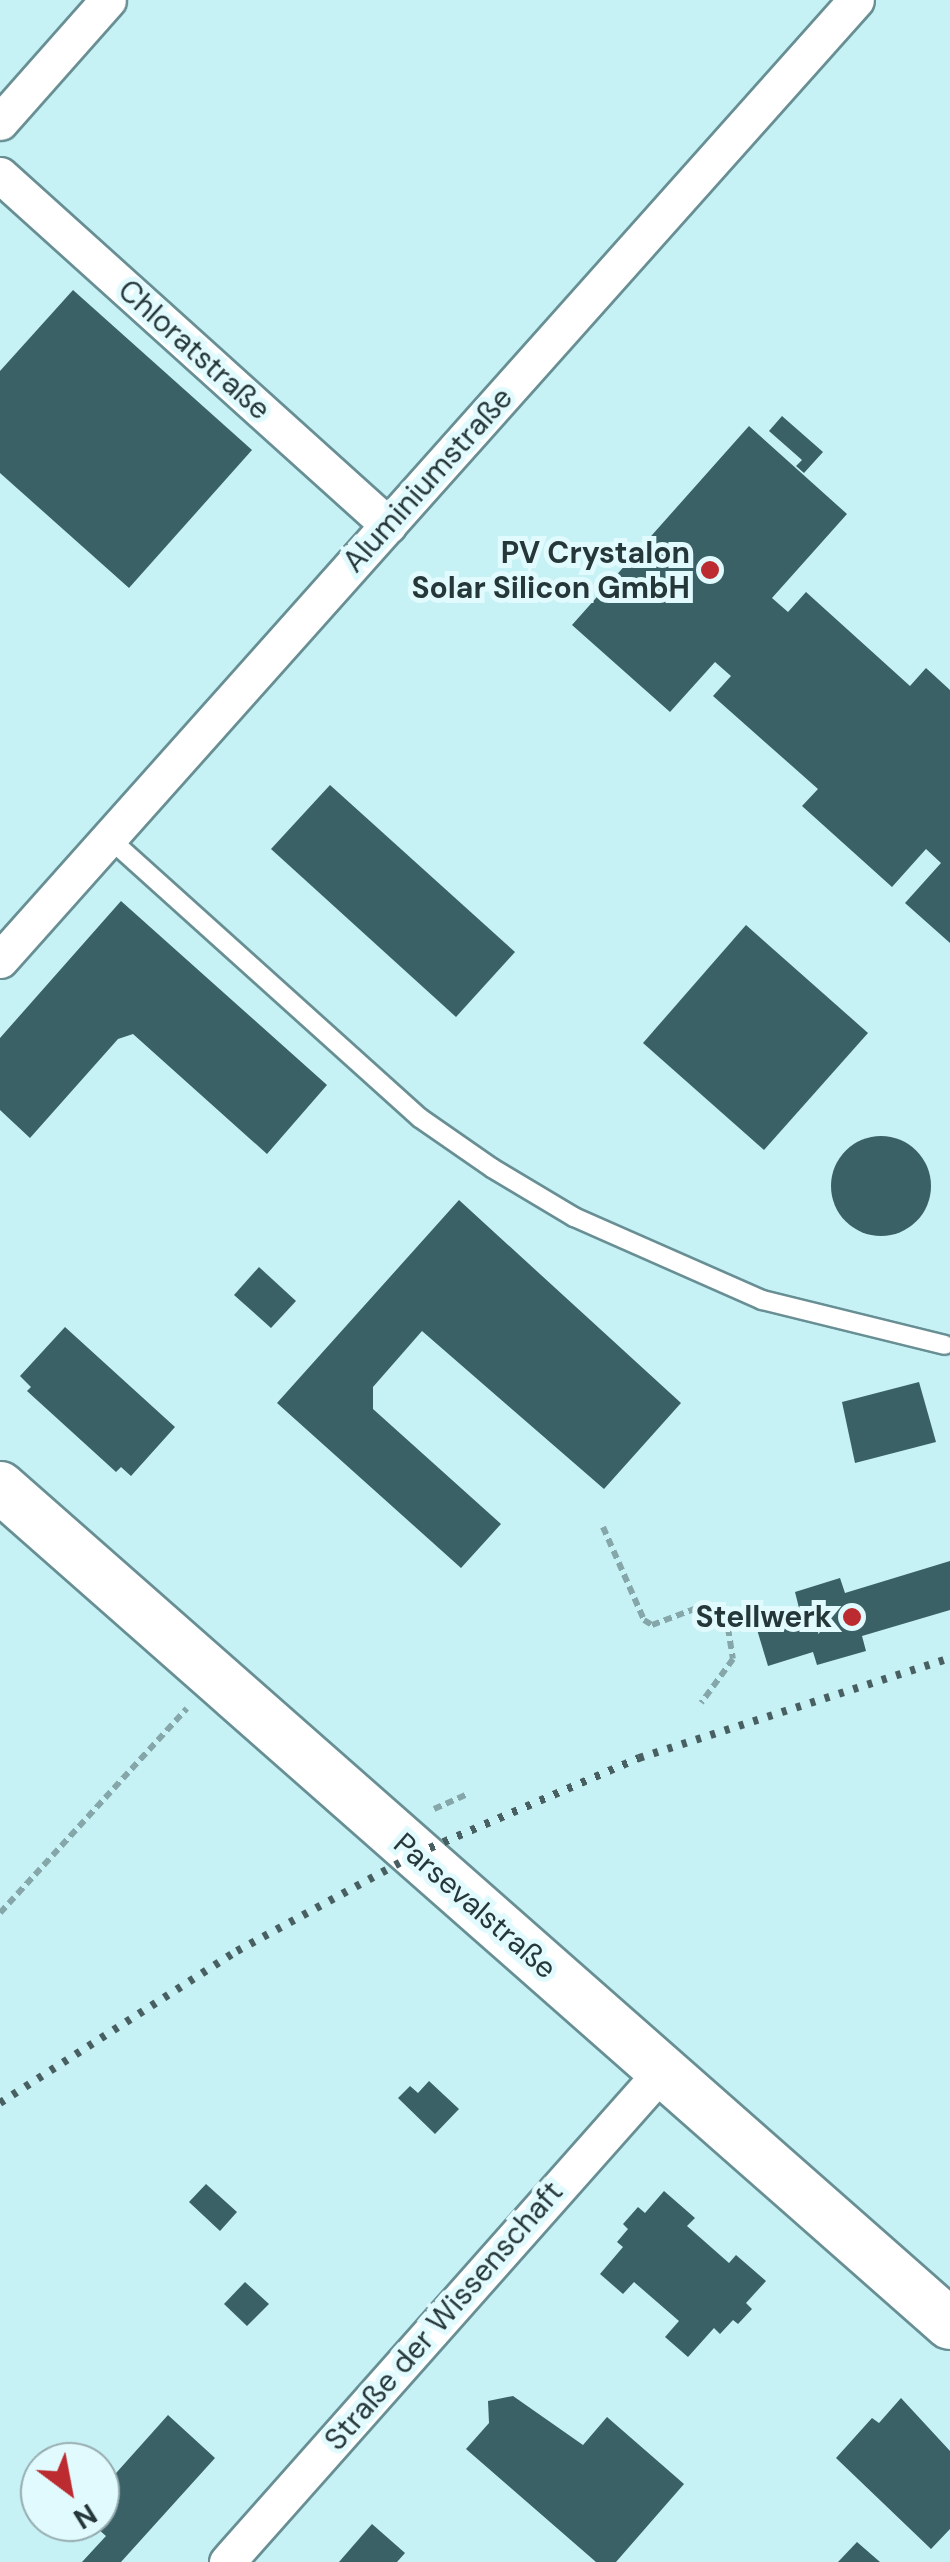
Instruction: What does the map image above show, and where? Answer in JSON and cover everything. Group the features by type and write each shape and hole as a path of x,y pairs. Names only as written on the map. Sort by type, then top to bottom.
{"street":[{"path":"0,122 108,0"},
{"name":"Aluminiumstraße","path":"0,960 856,0"},
{"name":"Chloratstraße","path":"0,175 388,525"},
{"name":"Parsevalstraße","path":"0,1488 950,2324"},
{"name":"Straße der Wissenschaft","path":"227,2562 663,2070"}],"lane":[{"path":"109,838 420,1118 492,1168 574,1217 762,1300 944,1345"}],"path":[{"path":"603,1528 644,1620 652,1626 697,1608 719,1614 728,1628 732,1658 700,1703"},
{"path":"0,1913 215,1678"}],"building":[{"path":"73,290 252,450 129,588 0,473 0,371"},
{"path":"782,416 823,452 804,473 796,466 802,460 769,431"},
{"path":"749,426 847,514 772,598 788,612 806,592 910,686 926,668 950,690 950,943 905,903 941,863 926,849 892,887 802,806 818,789 713,696 731,676 715,662 670,712 572,625"},
{"path":"330,785 515,952 456,1017 271,849"},
{"path":"121,901 327,1085 267,1154 133,1034 118,1039 30,1138 0,1110 0,1038"},
{"path":"746,925 868,1033 764,1150 643,1043"},
{"path":"881,1136 900,1140 916,1151 927,1167 931,1186 927,1205 916,1221 900,1232 881,1236 862,1232 846,1221 835,1205 831,1186 835,1167 846,1151 862,1140"},
{"path":"459,1200 681,1403 604,1489 422,1331 373,1387 373,1409 501,1524 461,1568 277,1403"},
{"path":"259,1267 296,1301 271,1328 234,1295"},
{"path":"65,1327 175,1427 131,1476 121,1467 116,1472 27,1391 31,1387 20,1376"},
{"path":"919,1382 936,1442 855,1463 842,1402"},
{"name":"Stellwerk","path":"950,1561 950,1610 862,1636 866,1651 817,1665 813,1652 768,1666 755,1623 799,1608 795,1592 840,1578 845,1593"},
{"path":"429,2081 459,2109 435,2134 398,2098 410,2086 418,2093"},
{"path":"206,2184 237,2212 220,2231 189,2202"},
{"path":"664,2191 695,2218 687,2226 729,2263 736,2255 766,2281 746,2303 752,2309 738,2324 733,2320 720,2334 714,2328 688,2357 665,2337 679,2321 634,2282 623,2294 600,2274 623,2247 617,2242 628,2229 623,2224 638,2207 645,2213"},
{"path":"245,2282 269,2304 247,2326 224,2304"},
{"path":"513,2396 583,2445 607,2417 684,2484 616,2562 596,2562 466,2449 489,2423 488,2401"},
{"path":"901,2398 950,2451 950,2529 931,2549 836,2458 872,2418 879,2423"},
{"path":"168,2415 215,2458 121,2562 82,2562 100,2542 120,2542 120,2469"},
{"path":"372,2524 405,2553 397,2562 339,2562"},
{"path":"857,2542 880,2562 838,2562"}],"railway":[{"path":"0,2103 237,1951 416,1854 639,1758 950,1658"}],"place":[{"name":"PV Crystalon Solar Silicon GmbH","path":"710,570"},
{"name":"Stellwerk","path":"852,1617"}]}
